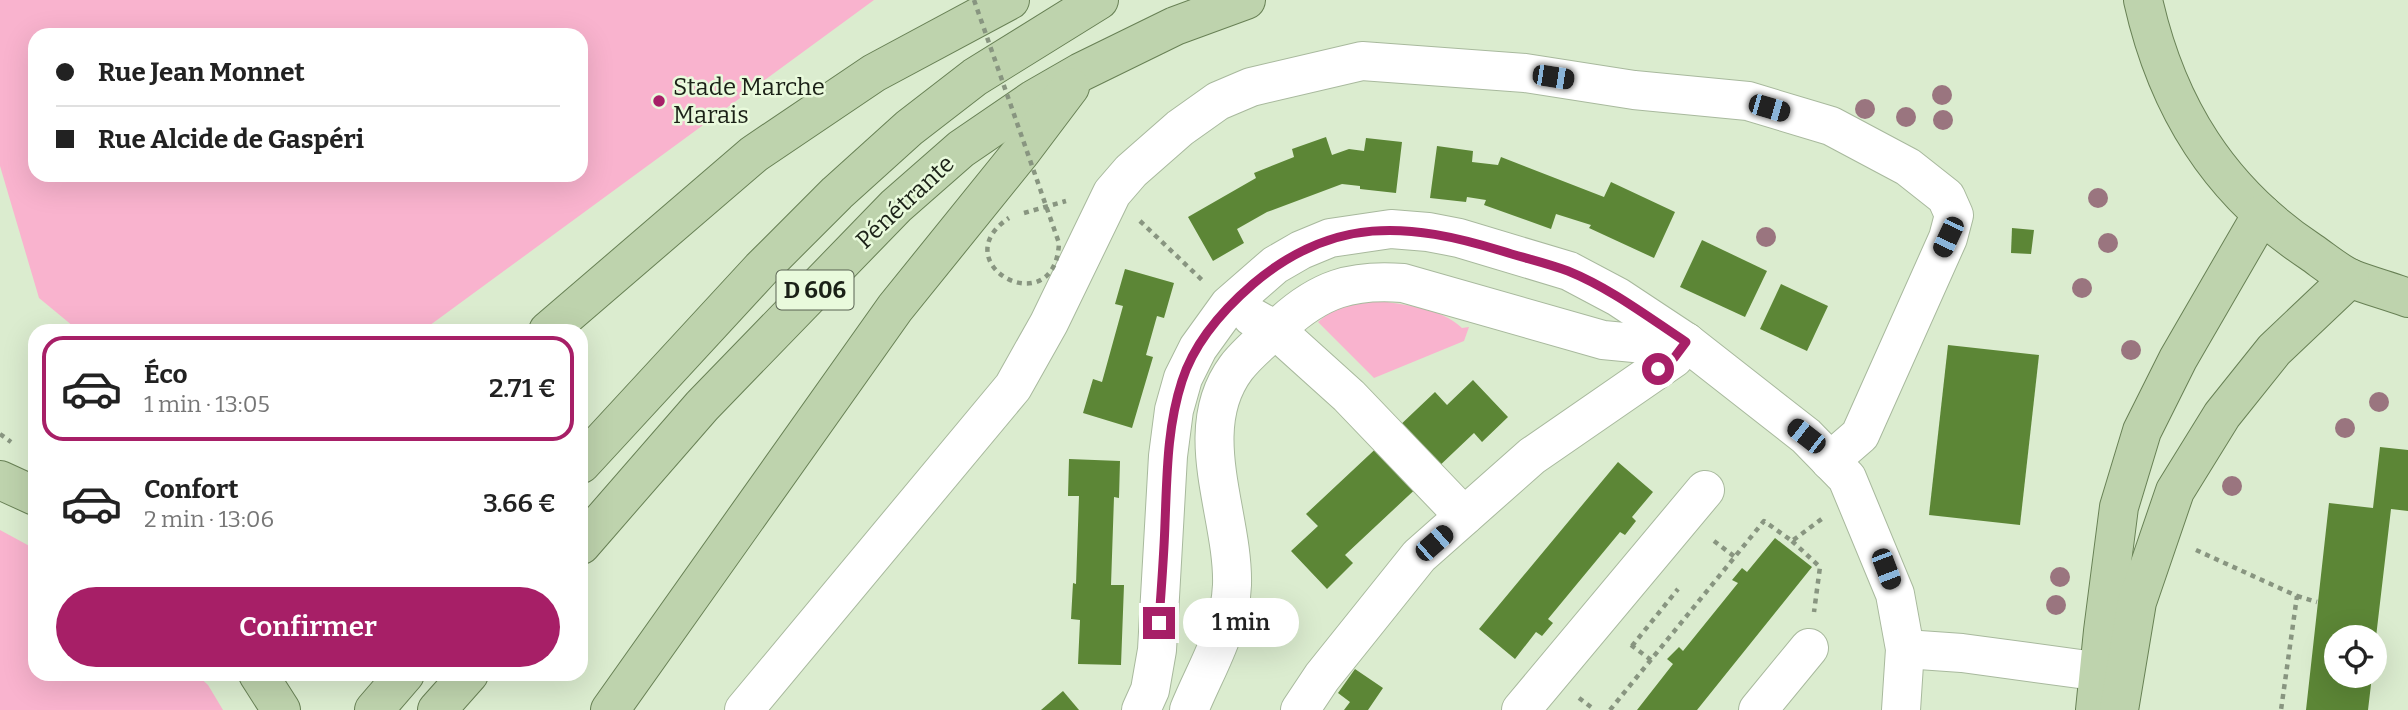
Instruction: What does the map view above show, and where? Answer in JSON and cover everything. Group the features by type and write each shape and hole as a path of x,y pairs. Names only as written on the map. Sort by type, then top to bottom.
{"main road":[{"path":"556,324 754,154 874,73 1010,0"},
{"name":"D 606","path":"1081,72 1175,26 1246,0"},
{"path":"2143,0 2169,86 2191,129 2219,169 2287,237 2350,278 2408,298"},
{"name":"Pénétrante","path":"588,456 761,269 837,193 909,128 975,78 1094,2"},
{"path":"610,710 895,308 1021,152 1081,72"},
{"name":"Pénétrante","path":"588,537 702,406 896,206 961,149 1034,99 1081,72"},
{"path":"2114,685 2119,507 2142,431 2178,359 2262,214"},
{"path":"2095,710 2114,685 2137,602 2175,491 2222,415 2274,350 2350,278"},
{"path":"0,481 28,493"},
{"path":"262,681 281,710"},
{"path":"374,710 399,681"},
{"path":"438,710 463,681"}],"street":[{"path":"744,710 1013,387 1049,323 1112,193 1131,171 1180,128 1218,101 1251,87 1326,68 1362,61 1525,73 1634,90 1748,102 1831,126 1908,167 1946,197 1954,215 1948,237 1860,435 1830,461"},
{"path":"1140,710 1150,690 1157,650 1168,456 1174,410 1183,378 1198,348 1229,305 1275,265 1330,238 1391,229 1459,238 1569,271 1618,297 1686,342 1806,436 1847,478 1895,594 1905,649 1901,710"},
{"path":"1189,710 1223,634 1231,594 1231,552 1214,442 1220,399 1235,369 1300,307 1323,293 1348,284 1375,281 1403,283 1603,340 1655,345 1686,342"},
{"path":"1229,305 1275,330 1349,396 1464,516"},
{"path":"1300,710 1322,677 1419,556 1532,456 1674,358 1686,342"},
{"path":"1521,710 1705,490"},
{"path":"1758,710 1808,648"},
{"path":"1905,649 1962,653 2114,685"}],"path":[{"path":"974,0 1059,243 1058,259 1045,276 1036,281 1021,285 1009,282 990,261 987,248 992,234 1009,218"},
{"path":"0,434 10,441"},
{"path":"1792,541 1855,495"},
{"path":"1610,710 1764,521 1821,567 1808,648"},
{"path":"1707,552 1715,542"},
{"path":"2190,547 2297,596 2318,602"},
{"path":"1632,646 1682,584"},
{"path":"2281,710 2297,596"}],"shaded area":[{"name":"Stade Marche Marais","path":"0,0 874,0 432,324 71,324 39,298 0,166"},
{"path":"1375,300 1443,315 1462,328 1469,327 1464,341 1374,378 1318,322 1337,306"},
{"path":"0,530 28,545 28,681 204,681 223,710 0,710"}],"building":[{"path":"1326,137 1332,155 1349,149 1364,151 1366,138 1402,142 1396,193 1342,184 1267,212 1237,229 1244,243 1213,261 1188,217 1256,178 1254,173 1294,157 1292,149"},
{"path":"1437,146 1473,151 1472,162 1498,165 1501,157 1604,197 1611,182 1675,212 1654,258 1589,228 1591,225 1556,214 1551,229 1484,205 1486,200 1467,197 1466,202 1430,198"},
{"path":"2012,228 2034,230 2031,254 2011,253"},
{"path":"1702,240 1767,271 1745,317 1680,287"},
{"path":"1125,269 1174,283 1164,318 1157,316 1146,355 1153,357 1132,428 1083,413 1093,379 1102,382 1123,306 1115,304"},
{"path":"1781,284 1828,306 1807,351 1760,329"},
{"path":"1948,345 2039,355 2020,525 1929,515"},
{"path":"1473,380 1508,417 1482,442 1474,433 1435,470 1396,429 1435,392 1447,405"},
{"path":"1384,441 1423,482 1345,555 1353,563 1327,589 1291,551 1318,526 1306,514"},
{"path":"2380,447 2408,450 2408,511 2391,509 2377,625 2324,625 2324,688 2371,688 2368,710 2306,710 2329,503 2373,508"},
{"path":"1069,459 1120,461 1119,498 1114,497 1111,585 1124,585 1121,665 1078,664 1080,620 1071,619 1073,583 1076,584 1079,496 1068,496"},
{"path":"1618,462 1653,492 1632,517 1636,521 1625,535 1620,532 1548,619 1553,623 1542,636 1536,632 1515,659 1479,629"},
{"path":"1775,538 1812,567 1697,710 1637,710 1673,664 1667,659 1679,647 1683,651 1738,583 1732,580 1742,568 1747,572"},
{"path":"1355,669 1383,688 1368,710 1344,710 1350,702 1338,693"},
{"path":"1063,691 1079,710 1041,710"}],"place":[{"name":"Stade Marche Marais","path":"659,101"}],"route":[{"path":"1159,623 1168,456 1174,410 1183,378 1198,348 1229,305 1275,265 1301,250 1330,238 1391,229 1459,238 1569,271 1618,297 1686,342 1674,358 1658,369"}]}
